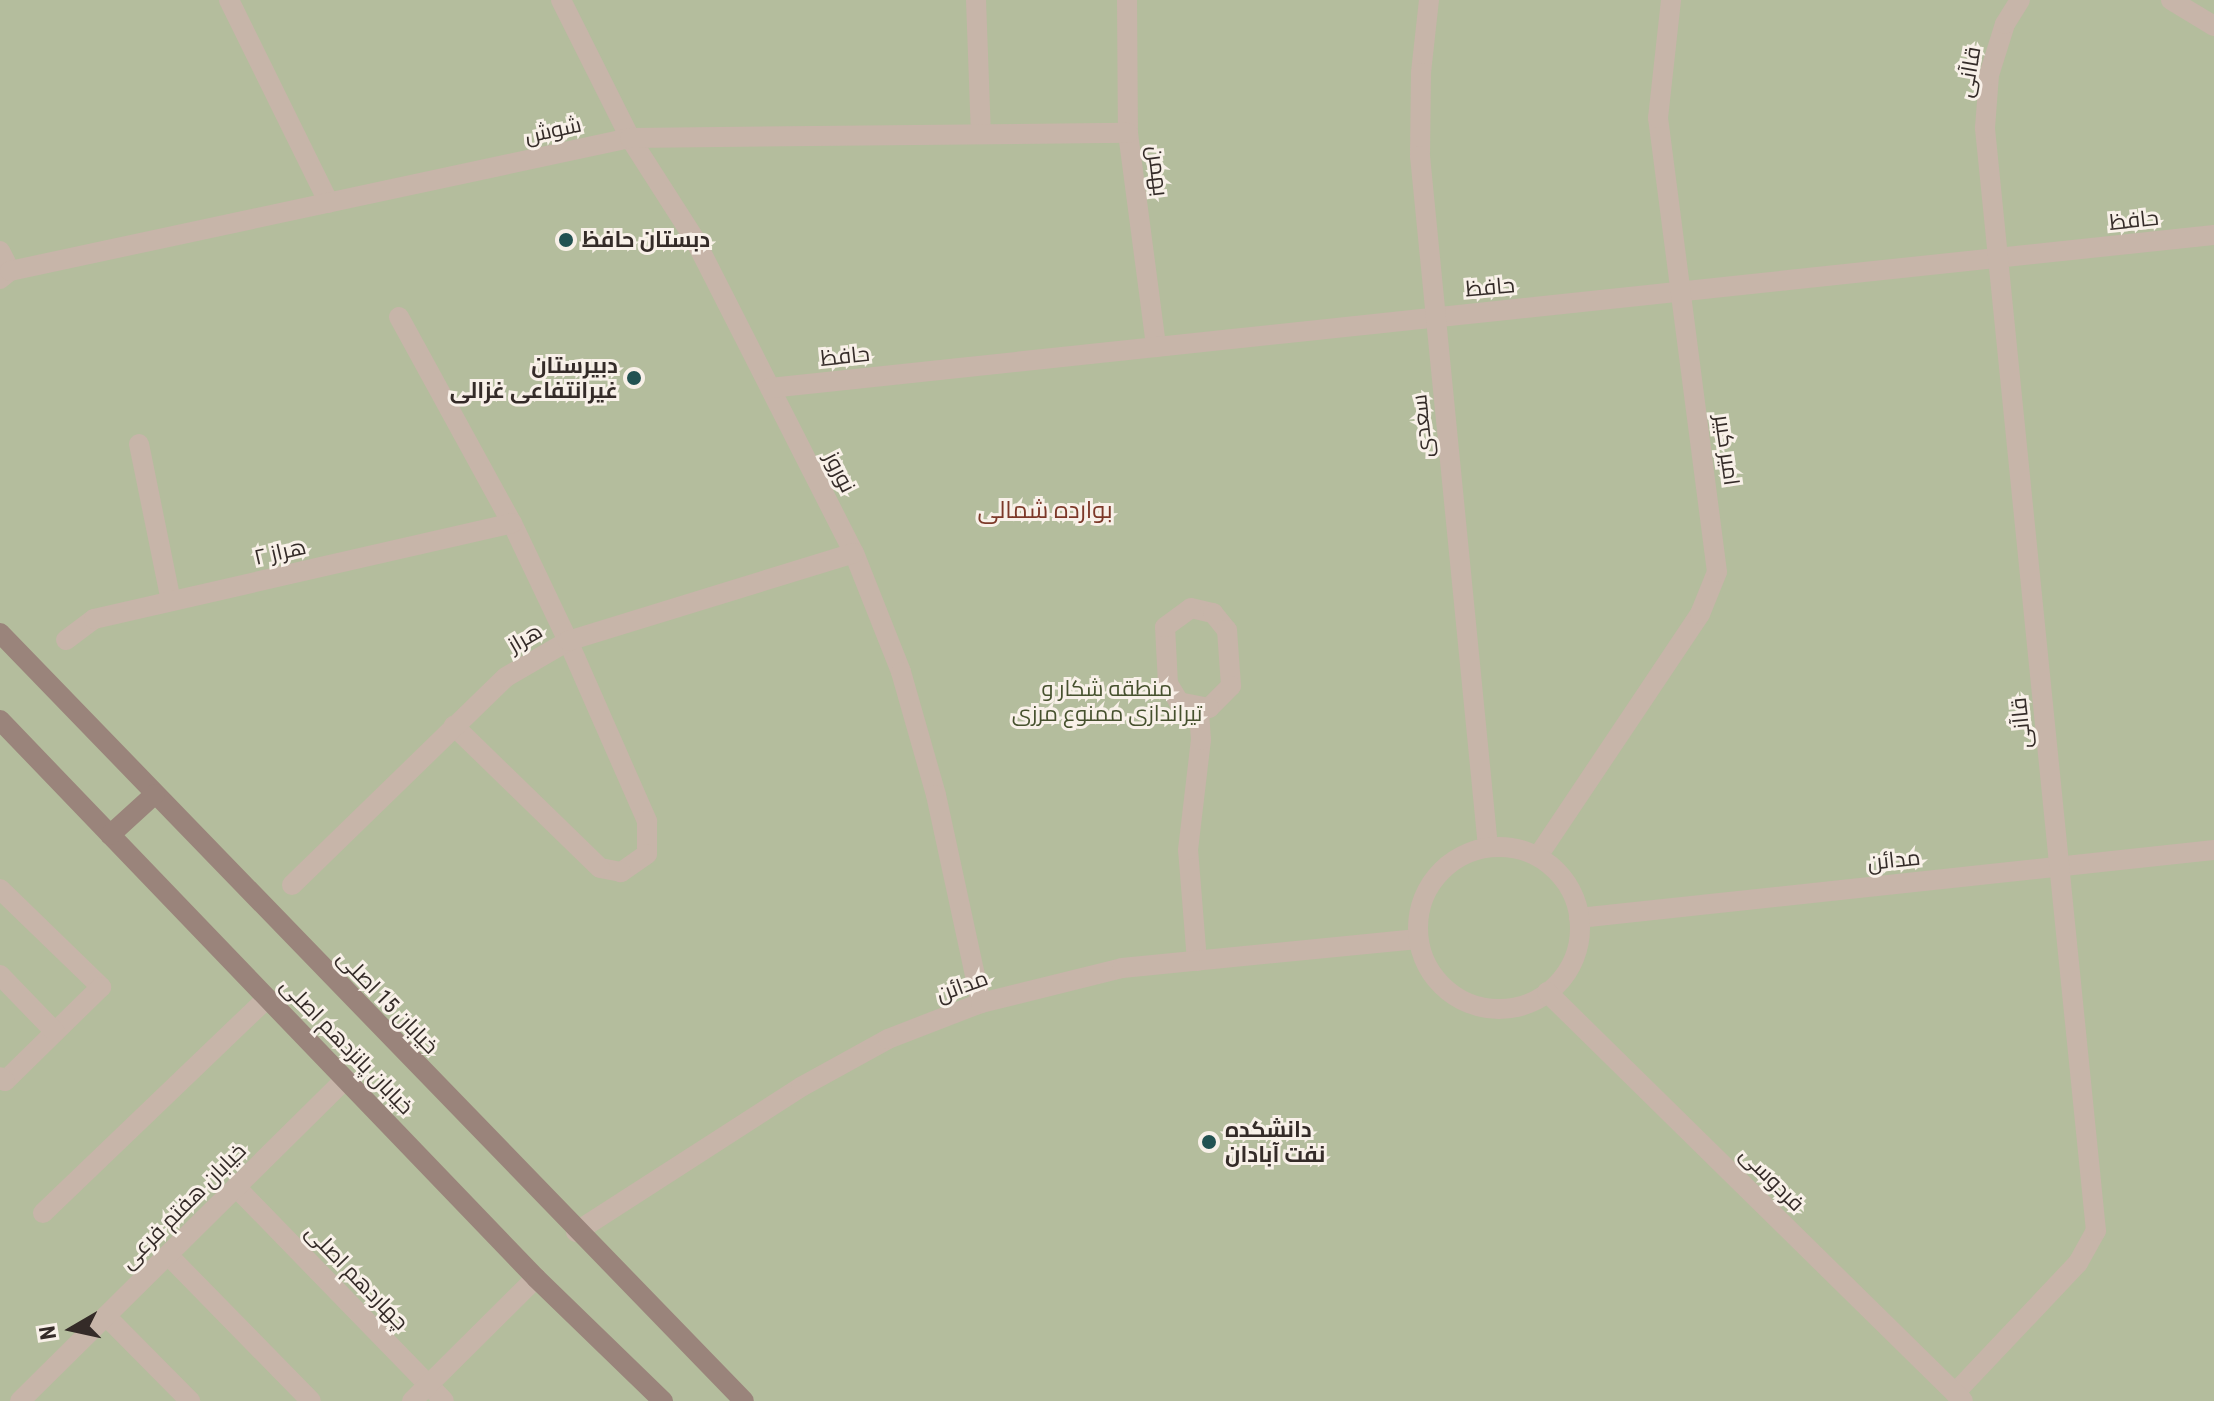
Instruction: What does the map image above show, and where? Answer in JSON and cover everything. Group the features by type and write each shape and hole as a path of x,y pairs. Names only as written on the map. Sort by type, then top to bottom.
{"main road":[{"name":"خیابان 15 اصلی","path":"0,633 576,1232 744,1401"},
{"name":"خیابان پانزدهم اصلی","path":"0,720 536,1278 663,1401"},
{"path":"110,835 155,794"}],"street":[{"path":"229,0 329,203"},
{"name":"نوروز","path":"561,0 630,138 694,238 854,553 901,672 936,795 981,1003"},
{"path":"976,0 981,134"},
{"name":"بهمن","path":"1127,0 1128,133 1156,347"},
{"name":"سعدی","path":"1429,0 1421,73 1420,156 1488,847"},
{"name":"امیر کبیر","path":"1538,856 1700,614 1717,572 1658,118 1671,0"},
{"name":"قاآنی","path":"1959,1397 2078,1263 2096,1231 1985,128 1989,75 2005,24 2020,0"},
{"path":"2171,0 2214,26"},
{"name":"شوش","path":"5,275 630,138 1128,133"},
{"name":"حافظ","path":"770,388 2214,235"},
{"path":"0,251 5,275"},
{"path":"399,317 512,523 568,641 650,832 641,863 621,872 600,868 454,726"},
{"path":"139,444 171,601"},
{"name":"هراز ۲","path":"66,640 94,619 512,523"},
{"name":"هراز","path":"292,885 506,677 568,641 854,553"},
{"path":"1191,608 1221,620 1232,675 1219,703 1199,709 1172,693 1162,638 1172,618 1191,608"},
{"path":"1197,961 1188,850 1201,740 1199,709"},
{"path":"1488,847 1538,856 1565,883 1579,918 1570,967 1547,992 1509,1009 1460,1000 1440,984 1418,939 1419,913 1435,879 1464,854 1488,847"},
{"name":"مدائن","path":"1579,918 2214,850"},
{"path":"0,889 101,987 5,1081 0,1077"},
{"name":"مدائن","path":"576,1232 801,1087 888,1039 981,1003 1051,982 1197,961 1418,939"},
{"path":"0,975 55,1032"},
{"name":"فردوسی","path":"1547,992 1959,1397"},
{"path":"43,1213 267,998"},
{"name":"خیابان هفتم فرعی","path":"20,1401 345,1079"},
{"name":"چهاردهم اصلی","path":"236,1187 444,1401"},
{"path":"168,1255 311,1401"},
{"path":"412,1401 536,1278"},
{"path":"106,1316 190,1401"}],"green space":[{"name":"منطقه شکار و تیراندازی ممنوع مرزی","path":"0,0 2214,0 2214,1401 0,1401"}],"place":[{"name":"دبستان حافظ","path":"566,240"},
{"name":"دبیرستان غیرانتفاعی غزالی","path":"634,378"},
{"name":"دانشکده نفت آبادان","path":"1209,1142"}],"district":[{"name":"بوارده شمالی","path":"1045,511"}]}
